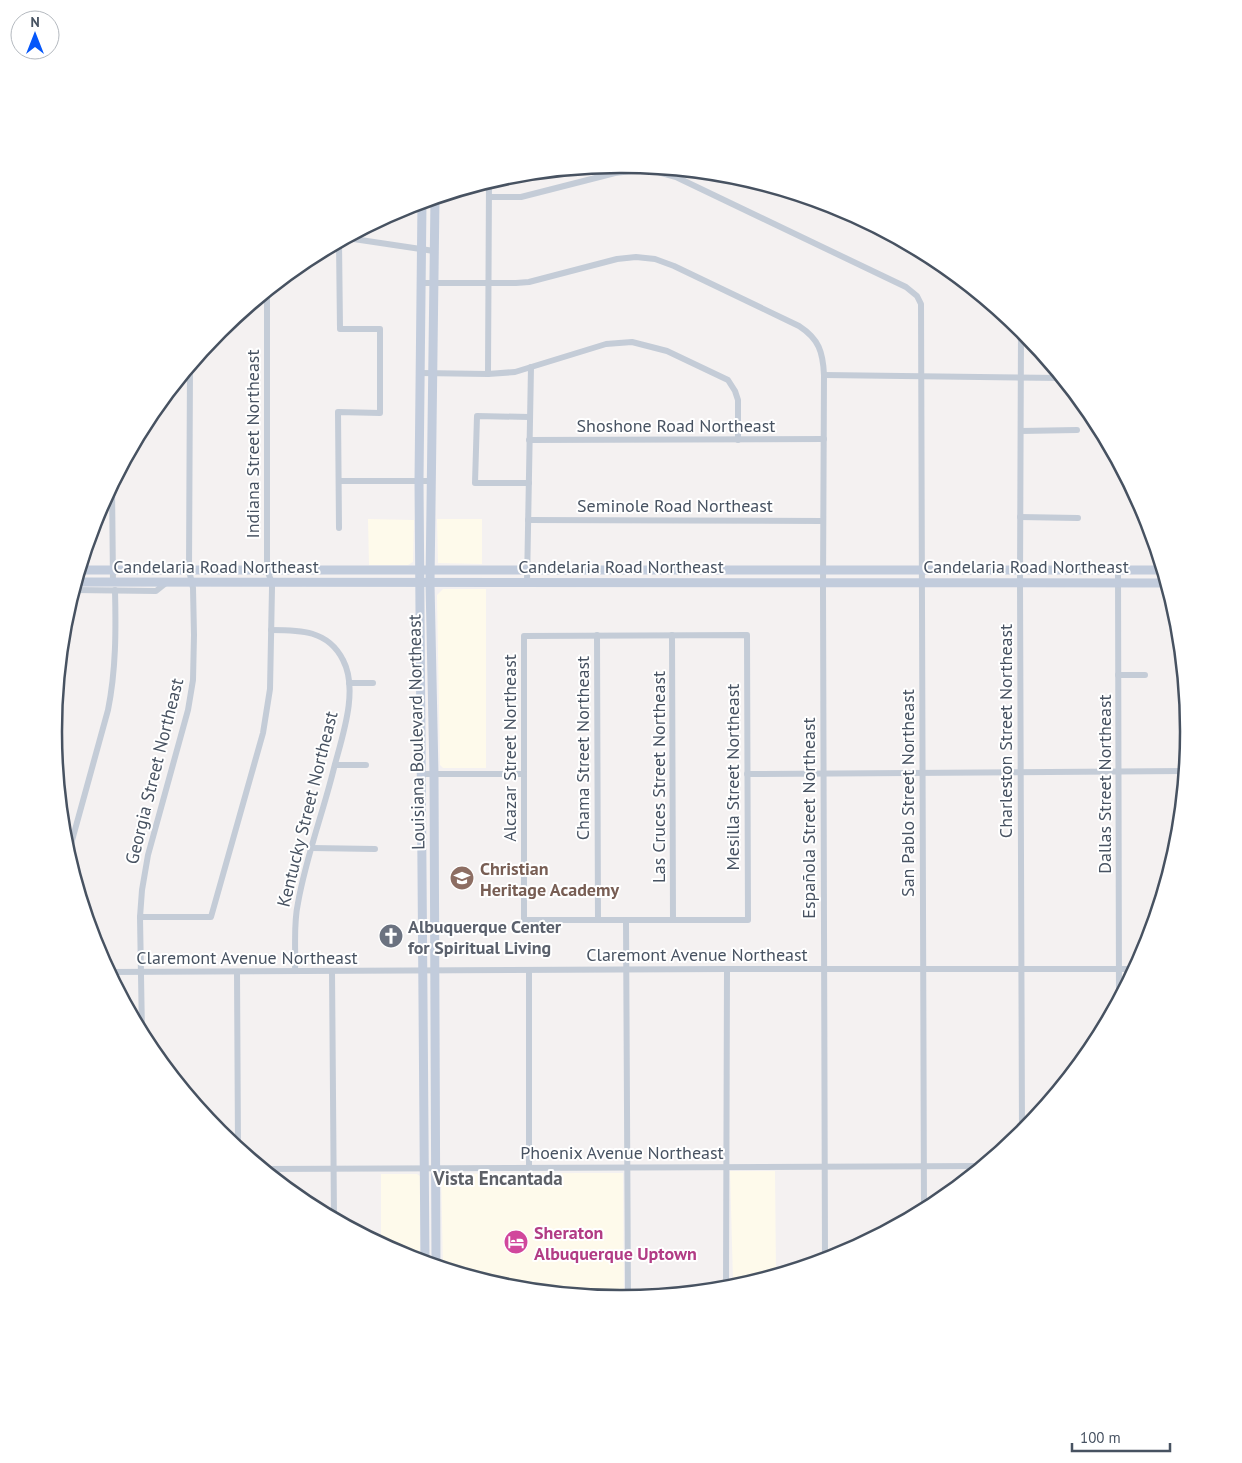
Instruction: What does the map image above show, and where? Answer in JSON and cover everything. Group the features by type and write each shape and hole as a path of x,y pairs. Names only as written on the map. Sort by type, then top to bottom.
{"main road":[{"name":"Louisiana Boulevard Northeast","path":"434,206 430,583 434,774 436,1258"},
{"name":"Louisiana Boulevard Northeast","path":"422,210 419,481 425,1254"},
{"name":"Candelaria Road Northeast","path":"87,570 1155,570"},
{"name":"Candelaria Road Northeast","path":"83,583 114,586 166,582 1159,583"}],"street":[{"name":"San Pablo Street Northeast","path":"489,198 521,197 614,173"},
{"name":"San Pablo Street Northeast","path":"670,175 906,287 917,296 921,304 921,772 924,1200"},
{"path":"488,374 489,189"},
{"path":"358,240 434,251"},
{"path":"339,250 340,330 380,330 380,413 338,412 339,528"},
{"name":"Española Street Northeast","path":"422,283 488,284 529,282 617,259 636,257 655,259 683,270 799,326 810,333 818,344 823,360 824,375 825,1251"},
{"name":"Indiana Street Northeast","path":"140,918 211,917 263,733 270,689 272,583 267,570 267,300"},
{"path":"420,372 488,374 515,372 606,344 620,342 646,345 667,352 728,380 738,400 738,440"},
{"name":"Charleston Street Northeast","path":"1021,342 1022,1120"},
{"path":"527,583 531,367"},
{"path":"824,375 1053,378"},
{"name":"Georgia Street Northeast","path":"142,1018 140,918 142,890 148,855 188,710 194,680 193,583 189,570 190,377"},
{"path":"528,483 475,483 477,416 529,417"},
{"path":"1022,431 1077,430"},
{"name":"Shoshone Road Northeast","path":"529,440 824,439"},
{"path":"339,481 431,482"},
{"path":"73,838 108,710 112,686 116,651 112,570 112,502"},
{"path":"1020,517 1078,518"},
{"name":"Seminole Road Northeast","path":"528,520 823,520"},
{"name":"Dallas Street Northeast","path":"1118,570 1119,985"},
{"path":"81,589 114,586"},
{"name":"Kentucky Street Northeast","path":"271,630 304,631 324,639 338,651 344,661 348,683 346,722 297,905 295,972"},
{"path":"597,635 672,635"},
{"name":"Alcazar Street Northeast","path":"597,635 524,636 524,920 598,920"},
{"name":"Chama Street Northeast","path":"597,635 598,920"},
{"name":"Mesilla Street Northeast","path":"672,635 747,635 748,920 673,920"},
{"name":"Las Cruces Street Northeast","path":"672,635 673,920"},
{"path":"1118,675 1144,675"},
{"path":"348,683 373,683"},
{"path":"335,765 366,765"},
{"path":"747,774 1178,771"},
{"path":"422,774 524,774"},
{"path":"312,848 374,849"},
{"path":"598,920 673,920"},
{"path":"626,920 628,1290"},
{"name":"Claremont Avenue Northeast","path":"117,972 824,968 1127,969"},
{"path":"726,1280 727,969"},
{"path":"529,970 529,1168"},
{"path":"332,971 334,1210"},
{"path":"237,972 238,1137"},
{"name":"Phoenix Avenue Northeast","path":"274,1169 971,1166"}],"shaded area":[{"path":"368,519 414,520 413,562 408,565 369,565"},
{"path":"437,519 482,519 482,564 438,563"},
{"path":"443,589 486,589 486,768 443,768 440,765 437,595"},
{"path":"730,1171 775,1171 776,1268 733,1278"},
{"path":"623,1173 624,1290 584,1289 548,1285 476,1271 443,1261 441,1174"},
{"path":"381,1174 417,1174 420,1176 420,1252 381,1235"}],"place":[{"name":"Christian Heritage Academy","path":"462,878"},
{"name":"Albuquerque Center for Spiritual Living","path":"391,936"},
{"name":"Sheraton Albuquerque Uptown","path":"516,1242"}],"district":[{"name":"Vista Encantada","path":"498,1178"}]}
